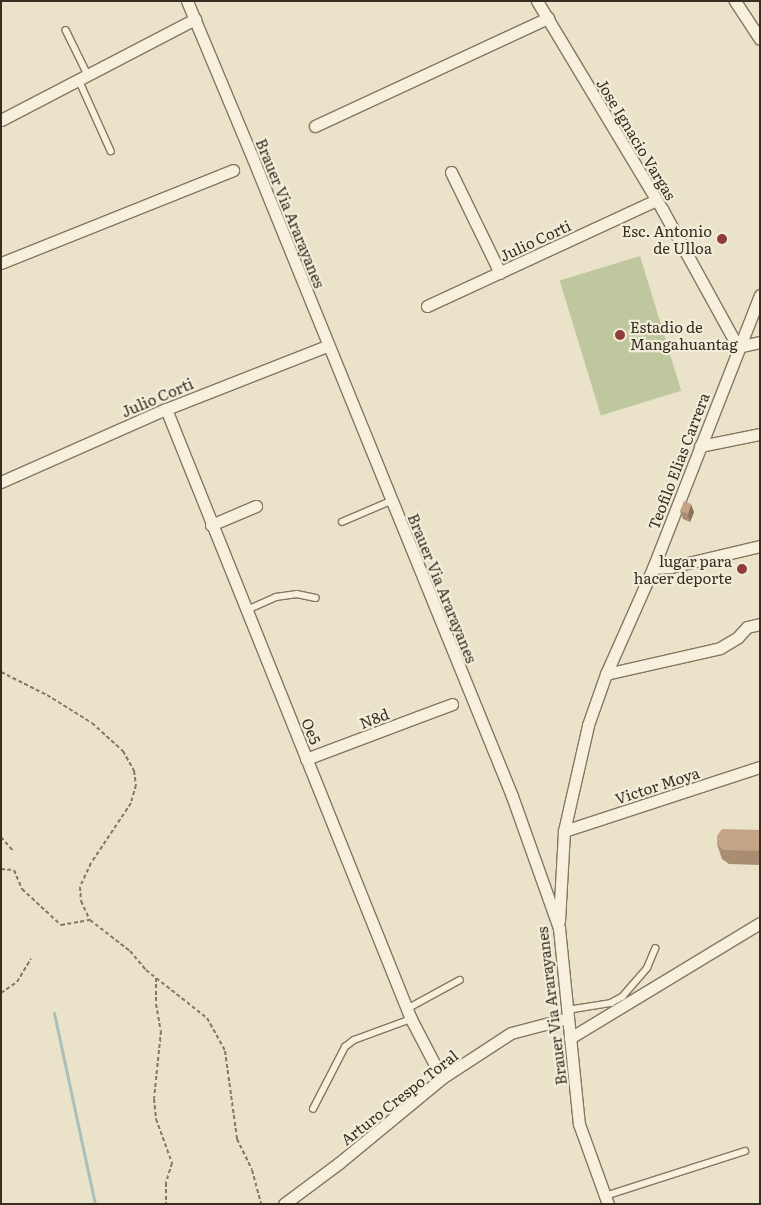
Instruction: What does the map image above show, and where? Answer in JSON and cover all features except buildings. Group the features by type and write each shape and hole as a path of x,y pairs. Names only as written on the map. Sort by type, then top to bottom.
{"street":[{"name":"Brauer Via Ararayanes","path":"187,1 512,796 559,928 579,1124 606,1200"},
{"name":"Jose Ignacio Vargas","path":"537,1 656,200 738,347"},
{"path":"735,1 760,39"},
{"path":"315,126 548,18"},
{"path":"1,120 194,19"},
{"path":"1,263 233,170"},
{"path":"451,172 500,273"},
{"name":"Julio Corti","path":"426,306 656,200"},
{"name":"Teofilo Elias Carrera","path":"559,928 564,831 582,747 606,674 652,568 760,295"},
{"path":"738,347 760,342"},
{"name":"Julio Corti","path":"1,482 166,409 327,346"},
{"name":"Oe5","path":"166,409 409,1014 434,1063"},
{"path":"700,446 760,434"},
{"path":"211,525 256,506"},
{"path":"652,568 671,567 758,547"},
{"path":"606,674 720,648 738,637 747,627 760,624"},
{"name":"N8d","path":"306,759 452,704"},
{"name":"Victor Moya","path":"564,831 760,767"},
{"path":"570,1038 760,923"},
{"name":"Arturo Crespo Toral","path":"284,1204 340,1163 442,1078 511,1033 568,1014"}],"lane":[{"path":"66,30 111,151"},
{"path":"342,522 391,501"},
{"path":"247,610 276,597 296,594 316,598"},
{"path":"568,1014 611,1003 622,997 647,968 654,949"},
{"path":"313,1109 345,1047 354,1040 409,1014 460,980"},
{"path":"606,1200 745,1151"}],"path":[{"path":"1,672 47,695 92,723 123,751 134,771 136,785 131,802 91,863 80,887 81,901 90,920 130,951 146,970 207,1018 225,1051 237,1139 252,1170 261,1204"},
{"path":"1,837 13,851"},
{"path":"1,869 14,870 22,889 61,925 90,920"},
{"path":"1,993 17,982 30,959"},
{"path":"156,977 161,1046 154,1099 156,1119 172,1163 166,1183 166,1204"}],"green space":[{"name":"Estadio de Mangahuantag","path":"640,256 681,391 601,415 560,281"}],"waterway":[{"path":"54,1013 95,1204"}],"place":[{"name":"Esc. Antonio de Ulloa","path":"722,239"},
{"name":"Estadio de Mangahuantag","path":"620,335"},
{"name":"lugar para hacer deporte","path":"742,569"}]}
